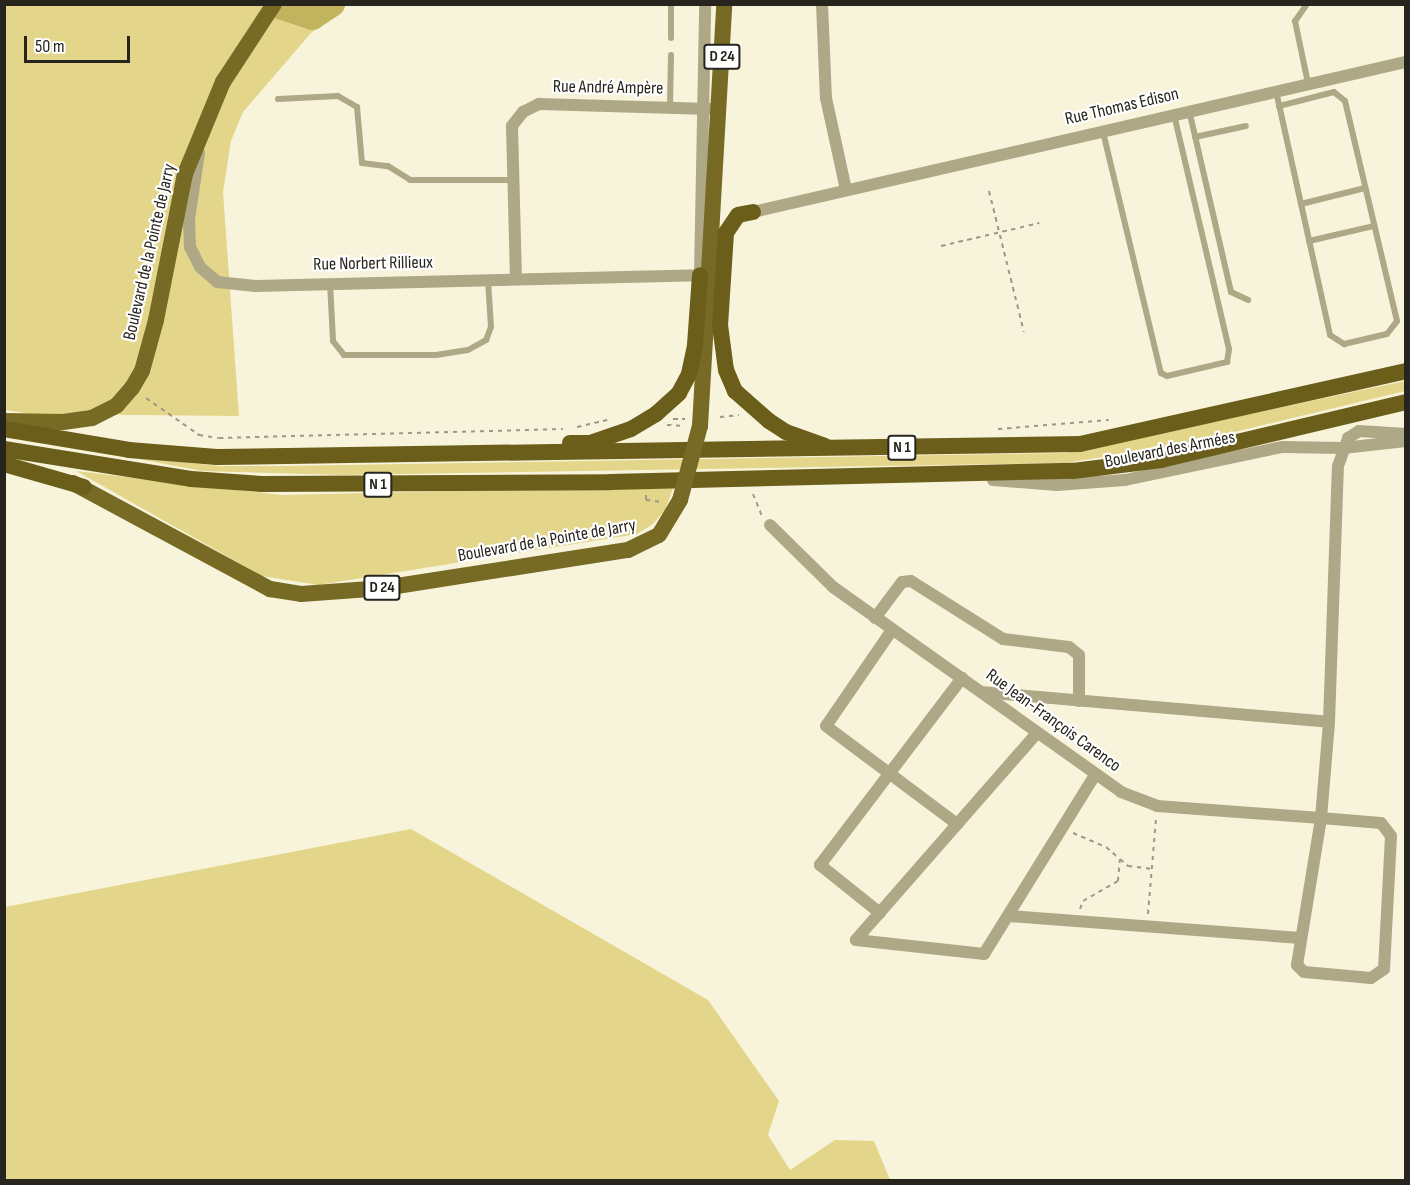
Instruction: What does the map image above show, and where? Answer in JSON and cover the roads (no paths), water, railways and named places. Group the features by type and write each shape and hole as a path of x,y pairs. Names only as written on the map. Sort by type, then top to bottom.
{"highway":[{"path":"753,212 738,215 726,233 720,325 726,370 735,391 753,408 786,432 835,449"},
{"path":"390,457 480,446 590,443 650,418 680,393 689,374 695,345 700,275"},
{"name":"N 1","path":"4,429 129,450 217,457 390,457 1080,444 1406,371"},
{"name":"N 1","path":"4,449 191,479 261,484 941,476 1117,468 1406,402"},
{"path":"4,464 84,487"}],"main road":[{"name":"Boulevard de la Pointe de Jarry","path":"4,421 63,422 92,418 117,405 132,388 142,371 156,320 185,174 223,82 274,4"},
{"name":"Boulevard de la Pointe de Jarry","path":"4,457 84,487 166,538 270,589 301,594 331,594 627,550 659,535 680,500 694,423 721,109 724,4"}],"street":[{"name":"D 24","path":"700,275 705,4"},
{"path":"822,4 826,98 846,190"},
{"name":"Rue Thomas Edison","path":"753,212 1276,90 1406,62"},
{"name":"Rue André Ampère","path":"516,279 512,126 523,112 539,104 721,109"},
{"name":"Rue Norbert Rillieux","path":"204,125 189,219 190,247 200,267 217,282 237,285 700,275"},
{"path":"1008,916 1300,938 1321,818 1329,722 1338,466 1343,448 1359,431 1406,434"},
{"name":"Boulevard des Armées","path":"941,476 1057,485 1125,480 1282,447 1343,448 1406,441"},
{"name":"Rue Jean-François Carenco","path":"770,525 832,587 1121,792 1157,806 1372,822 1389,830 1384,969 1371,978 1304,972 1297,965 1300,938"},
{"path":"875,618 902,582 911,581 1003,639 1069,647 1079,655 1079,701"},
{"path":"892,630 826,726 957,824"},
{"path":"880,913 820,865 962,678"},
{"path":"981,692 1329,722"},
{"path":"1037,733 856,940 984,954 1095,775"}],"lane":[{"path":"671,4 671,38"},
{"path":"1307,4 1295,21 1308,83"},
{"path":"670,107 671,55"},
{"path":"1276,90 1279,106 1330,335 1344,344 1387,334 1396,321 1345,101 1339,93 1279,106"},
{"path":"278,99 338,96 348,101 357,107 362,163 388,166 410,180 513,180"},
{"path":"1189,110 1231,292 1248,300"},
{"path":"1103,130 1158,367 1167,376 1227,362 1230,357 1173,114"},
{"path":"1196,137 1246,126"},
{"path":"1301,204 1365,188"},
{"path":"1309,241 1374,226"},
{"path":"330,283 333,341 344,355 436,355 468,350 486,340 490,327 488,279"}],"waterway":[{"path":"282,7 312,17 332,4"}]}
